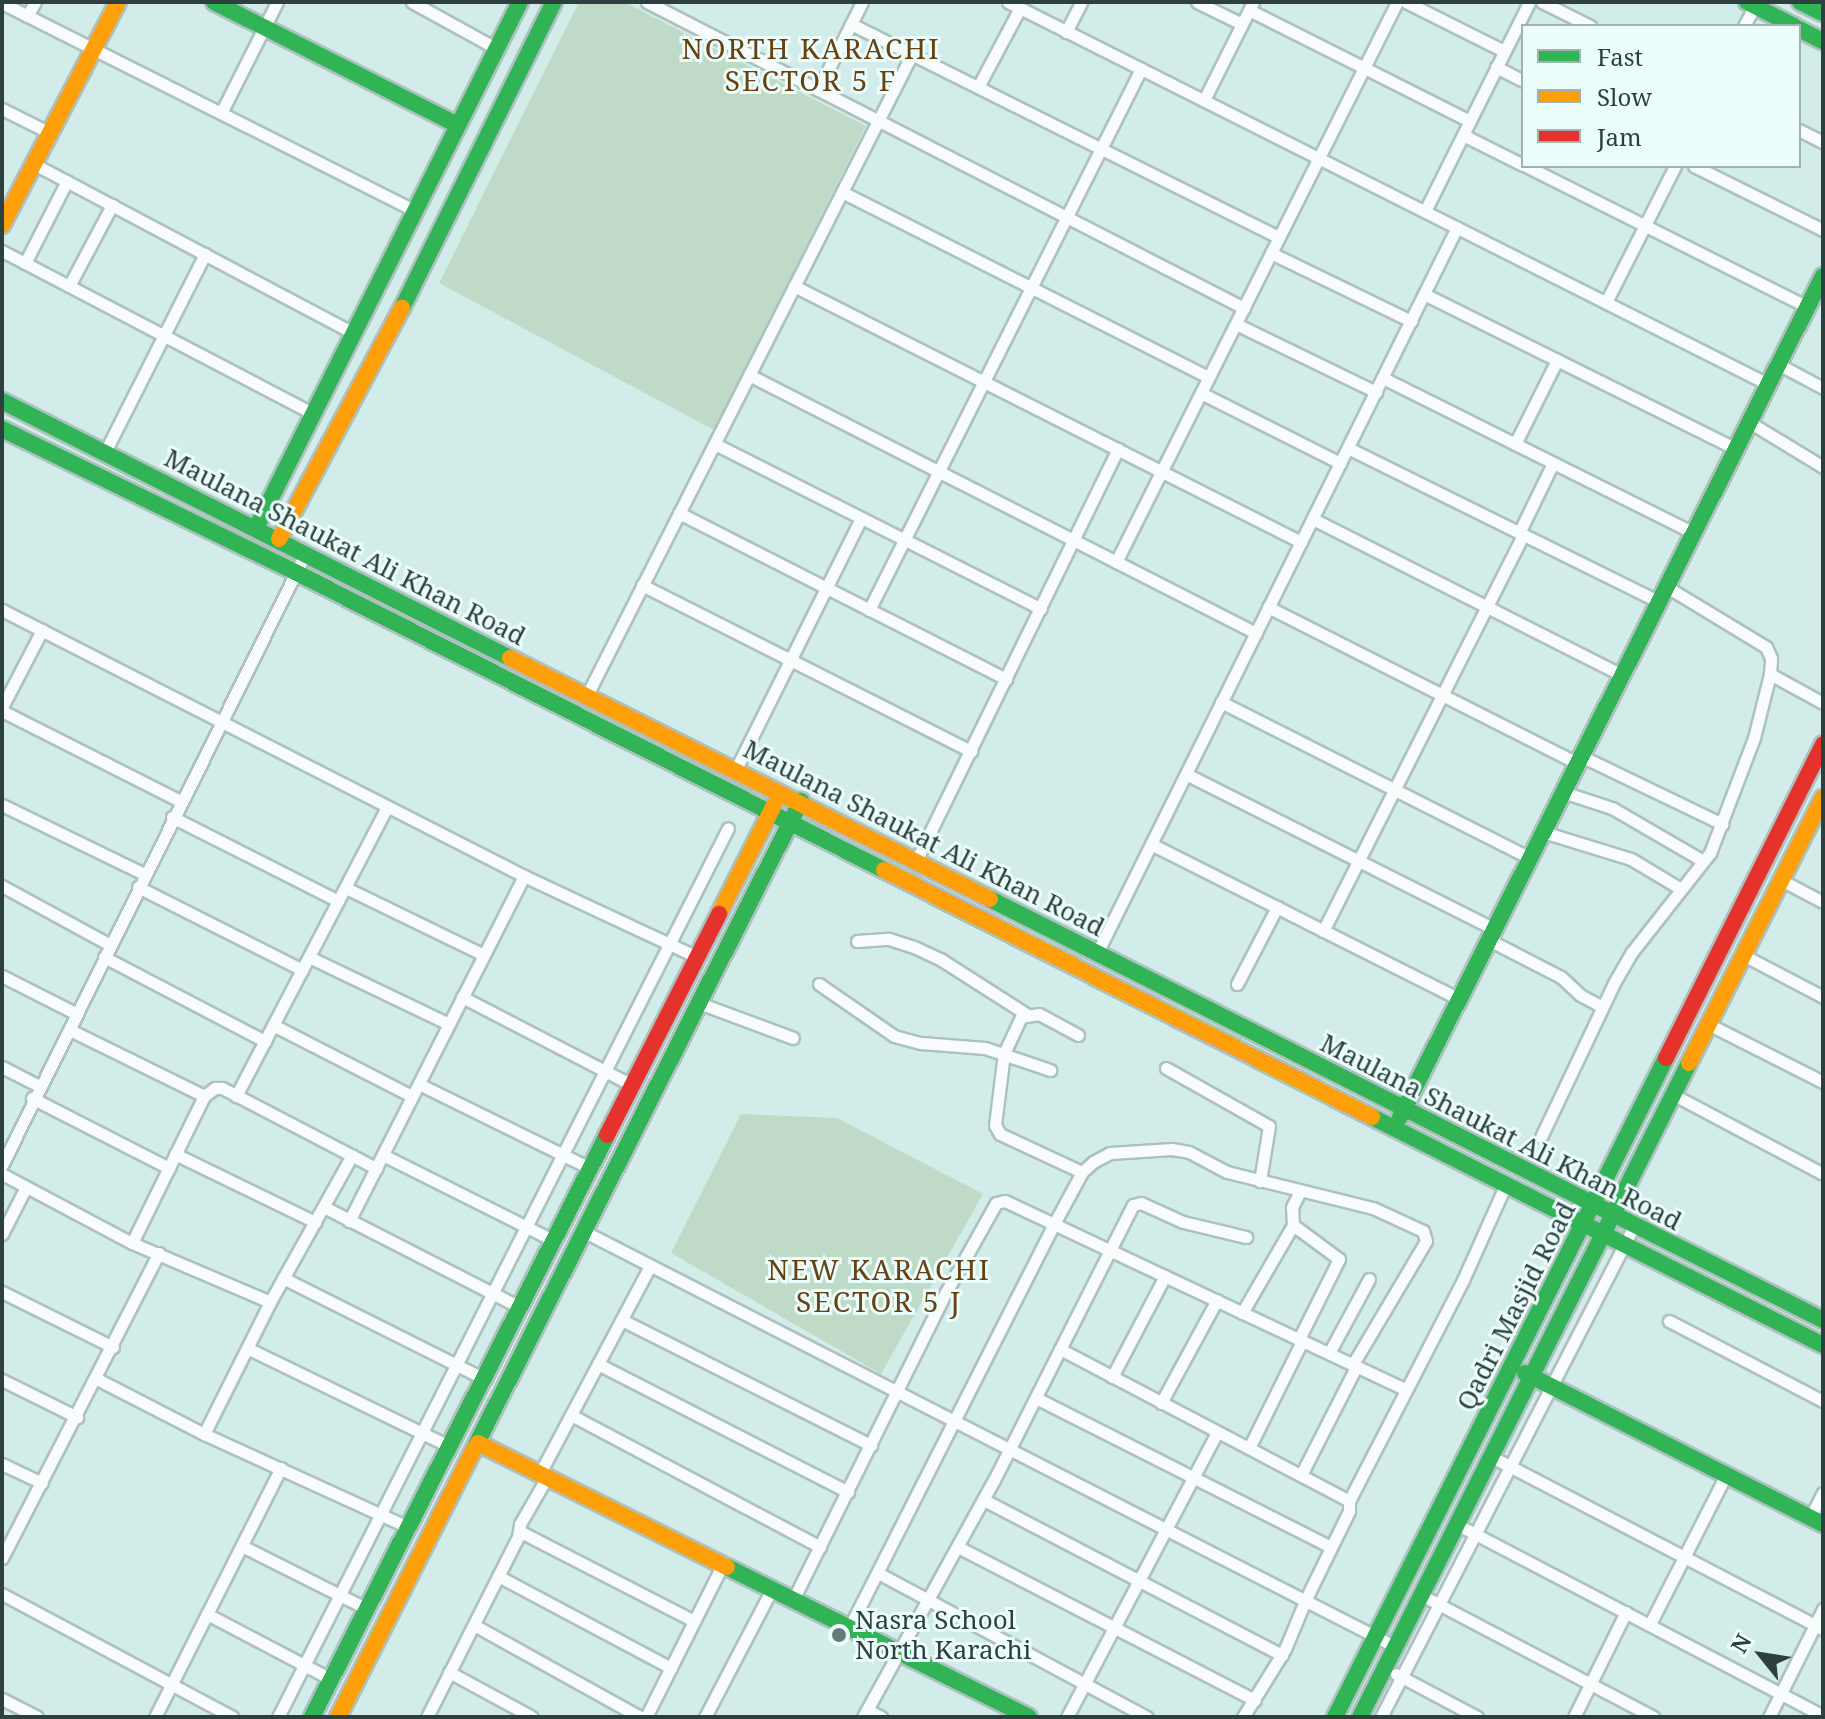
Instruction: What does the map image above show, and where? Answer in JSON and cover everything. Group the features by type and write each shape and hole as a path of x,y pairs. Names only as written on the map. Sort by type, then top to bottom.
{"main road":[{"path":"4,217 118,2"},
{"path":"214,2 457,125"},
{"path":"256,528 520,2"},
{"path":"279,539 341,428 514,90 554,2"},
{"path":"1800,2 1823,13"},
{"path":"1753,3 1792,24"},
{"path":"1801,29 1823,41"},
{"path":"397,247 424,261"},
{"path":"1393,1129 1823,276"},
{"name":"Maulana Shaukat Ali Khan Road","path":"2,401 306,552 586,697 801,801 1823,1320"},
{"name":"Maulana Shaukat Ali Khan Road","path":"2,429 295,572 1823,1345"},
{"name":"Qadri Masjid Road","path":"1335,1717 1823,744"},
{"path":"312,1717 781,791"},
{"path":"338,1717 801,801"},
{"name":"Qadri Masjid Road","path":"1360,1717 1821,805"},
{"path":"1513,1367 1816,1521"},
{"path":"478,1443 1029,1717"}],"street":[{"path":"27,16 35,2"},
{"path":"221,113 277,2"},
{"path":"412,2 497,49"},
{"path":"647,2 1244,308"},
{"path":"818,90 862,2"},
{"path":"1008,2 1768,384"},
{"path":"1066,32 1081,2"},
{"path":"1197,2 1242,24"},
{"path":"1116,562 1397,2"},
{"path":"1406,2 1504,51"},
{"path":"1425,211 1529,2"},
{"path":"1542,2 1586,24"},
{"path":"2,3 415,211"},
{"path":"1745,24 1753,3"},
{"path":"1204,100 1251,6 1470,121"},
{"path":"978,87 1020,8"},
{"path":"851,24 1279,237"},
{"path":"586,697 912,54"},
{"path":"1496,67 1521,80"},
{"path":"869,610 1141,69"},
{"path":"2,109 50,133"},
{"path":"1801,131 1823,142"},
{"path":"1463,135 1521,164"},
{"path":"34,164 353,333"},
{"path":"1530,168 1807,307"},
{"path":"1606,302 1674,168"},
{"path":"1698,168 1823,230"},
{"path":"25,263 67,181"},
{"path":"842,192 1209,377"},
{"path":"69,286 112,205"},
{"path":"1097,953 1457,227"},
{"path":"2,251 312,413"},
{"path":"1271,253 1411,321"},
{"path":"105,452 205,254"},
{"path":"794,286 1301,542"},
{"path":"1424,294 1736,449"},
{"path":"1236,324 1376,392"},
{"path":"1515,444 1557,360"},
{"path":"1778,364 1823,388"},
{"path":"749,375 1256,633"},
{"path":"1383,378 1694,533"},
{"path":"1201,393 1340,463"},
{"path":"1749,422 1823,467"},
{"path":"715,444 1041,609"},
{"path":"1348,448 1521,534 1663,595 1766,647 1771,658 1754,738 1722,824 1703,861 1632,952 1601,1006 1541,1137"},
{"path":"916,861 1118,449"},
{"path":"1323,931 1487,606 1553,463"},
{"path":"679,513 1006,679"},
{"path":"736,769 861,518"},
{"path":"1313,519 1622,675"},
{"path":"2,1165 32,1098 70,1030 172,817 306,552"},
{"path":"642,585 971,751"},
{"path":"1268,607 1442,695 1722,824"},
{"path":"2,610 524,876 697,957"},
{"path":"42,630 2,709 180,801"},
{"path":"1770,674 1823,703"},
{"path":"1221,702 1530,858"},
{"path":"1186,774 1358,861 1491,935 1561,977 1580,995 1601,1006"},
{"path":"1563,792 1612,808 1703,861"},
{"path":"2,805 144,874"},
{"path":"236,1096 387,807"},
{"path":"172,817 338,901"},
{"path":"278,1717 728,828"},
{"path":"1543,832 1631,859 1681,889"},
{"path":"1151,844 1459,999"},
{"path":"349,1221 524,876"},
{"path":"1781,880 1823,902"},
{"path":"2,886 110,945"},
{"path":"138,887 302,970"},
{"path":"346,888 484,955"},
{"path":"1237,984 1277,907"},
{"path":"857,941 889,939 914,947 940,959 1026,1014 1039,1014 1078,1035"},
{"path":"1745,956 1823,997"},
{"path":"104,957 265,1041"},
{"path":"309,957 449,1024"},
{"path":"2,976 77,1014"},
{"path":"819,984 894,1036 921,1043 972,1046 1004,1053 1050,1070"},
{"path":"462,997 632,1085"},
{"path":"699,1003 793,1038"},
{"path":"1026,1014 1016,1026 1004,1053 997,1130 1082,1172"},
{"path":"273,1025 412,1096"},
{"path":"1710,1025 1823,1082"},
{"path":"70,1030 204,1096"},
{"path":"2,1067 39,1086"},
{"path":"1166,1068 1269,1126 1260,1181"},
{"path":"419,1084 590,1168"},
{"path":"132,1243 204,1096 222,1088 376,1168"},
{"path":"1674,1095 1823,1174"},
{"path":"32,1098 169,1168"},
{"path":"849,1628 1082,1172 1110,1153 1172,1149 1260,1181 1373,1208 1426,1236 1426,1241 1354,1366 1301,1475"},
{"path":"175,1154 315,1222"},
{"path":"204,1434 270,1302 352,1155"},
{"path":"383,1155 553,1240"},
{"path":"2,1174 25,1189 132,1243 270,1302"},
{"path":"1243,1717 1282,1655 1349,1511 1349,1501 1404,1389 1463,1280 1506,1184"},
{"path":"2,1234 25,1189"},
{"path":"1242,1313 1293,1225 1292,1207 1300,1191"},
{"path":"793,1600 945,1294 996,1203 1005,1201 1404,1389"},
{"path":"881,1717 865,1714 984,1500 1137,1202 1183,1222 1246,1237"},
{"path":"324,1207 519,1307"},
{"path":"1249,1448 1339,1259 1293,1225"},
{"path":"1381,1717 1634,1226"},
{"path":"583,1231 649,1268 1396,1647"},
{"path":"2,1558 97,1379 159,1253"},
{"path":"427,1717 498,1576 571,1415 649,1268"},
{"path":"1112,1377 1165,1276"},
{"path":"283,1278 483,1378"},
{"path":"1329,1353 1369,1279"},
{"path":"2,1292 113,1347"},
{"path":"1161,1403 1217,1300"},
{"path":"622,1320 871,1445"},
{"path":"1669,1321 1823,1401"},
{"path":"247,1348 449,1446"},
{"path":"1060,1349 1349,1501"},
{"path":"598,1364 848,1492"},
{"path":"97,1379 204,1434 408,1527"},
{"path":"2,1380 77,1417"},
{"path":"1036,1398 1331,1547"},
{"path":"571,1415 820,1547"},
{"path":"1067,1717 1163,1529 1217,1432"},
{"path":"1492,1457 1819,1627"},
{"path":"2,1464 42,1483"},
{"path":"155,1717 281,1468"},
{"path":"1650,1624 1726,1475"},
{"path":"1816,1521 1823,1493"},
{"path":"984,1500 1282,1655"},
{"path":"1458,1525 1823,1716"},
{"path":"519,1531 694,1621"},
{"path":"242,1546 367,1609"},
{"path":"958,1547 1255,1700"},
{"path":"646,1717 723,1564"},
{"path":"878,1573 1083,1686 1147,1717"},
{"path":"498,1576 671,1668"},
{"path":"705,1717 771,1591"},
{"path":"2,1594 232,1717"},
{"path":"1423,1596 1653,1717"},
{"path":"1769,1717 1819,1627 1823,1609"},
{"path":"1574,1717 1626,1612"},
{"path":"207,1614 331,1679"},
{"path":"474,1625 640,1717"},
{"path":"1385,1668 1477,1717"},
{"path":"449,1672 532,1717"},
{"path":"2,1699 37,1717"}],"green space":[{"path":"579,2 624,2 866,126 714,430 439,283"},
{"path":"741,1114 837,1118 983,1194 881,1374 671,1253"}],"traffic: fast":[{"path":"214,2 457,125"},
{"path":"256,528 520,2"},
{"path":"402,308 554,2"},
{"path":"1747,2 1790,24"},
{"path":"1800,2 1823,13"},
{"path":"1801,30 1823,41"},
{"path":"1400,1117 1823,276"},
{"path":"2,401 510,658"},
{"path":"2,429 295,572 884,870"},
{"path":"474,1449 801,801"},
{"path":"990,899 1823,1320"},
{"path":"1335,1717 1666,1058"},
{"path":"1360,1717 1689,1063"},
{"path":"1372,1117 1823,1345"},
{"path":"312,1717 607,1135"},
{"path":"1525,1373 1823,1524"},
{"path":"727,1567 1029,1717"}],"traffic: slow":[{"path":"2,225 118,2"},
{"path":"279,539 402,308"},
{"path":"510,658 990,899"},
{"path":"1689,1063 1823,798"},
{"path":"719,914 774,805"},
{"path":"884,870 1372,1117"},
{"path":"478,1443 727,1567"},
{"path":"338,1717 474,1449"}],"traffic: jam":[{"path":"1666,1058 1823,744"},
{"path":"607,1135 719,914"}],"place":[{"name":"Nasra School North Karachi","path":"839,1635"}],"district":[{"name":"NORTH KARACHI SECTOR 5 F","path":"811,64"},
{"name":"NEW KARACHI SECTOR 5 J","path":"879,1285"}]}
